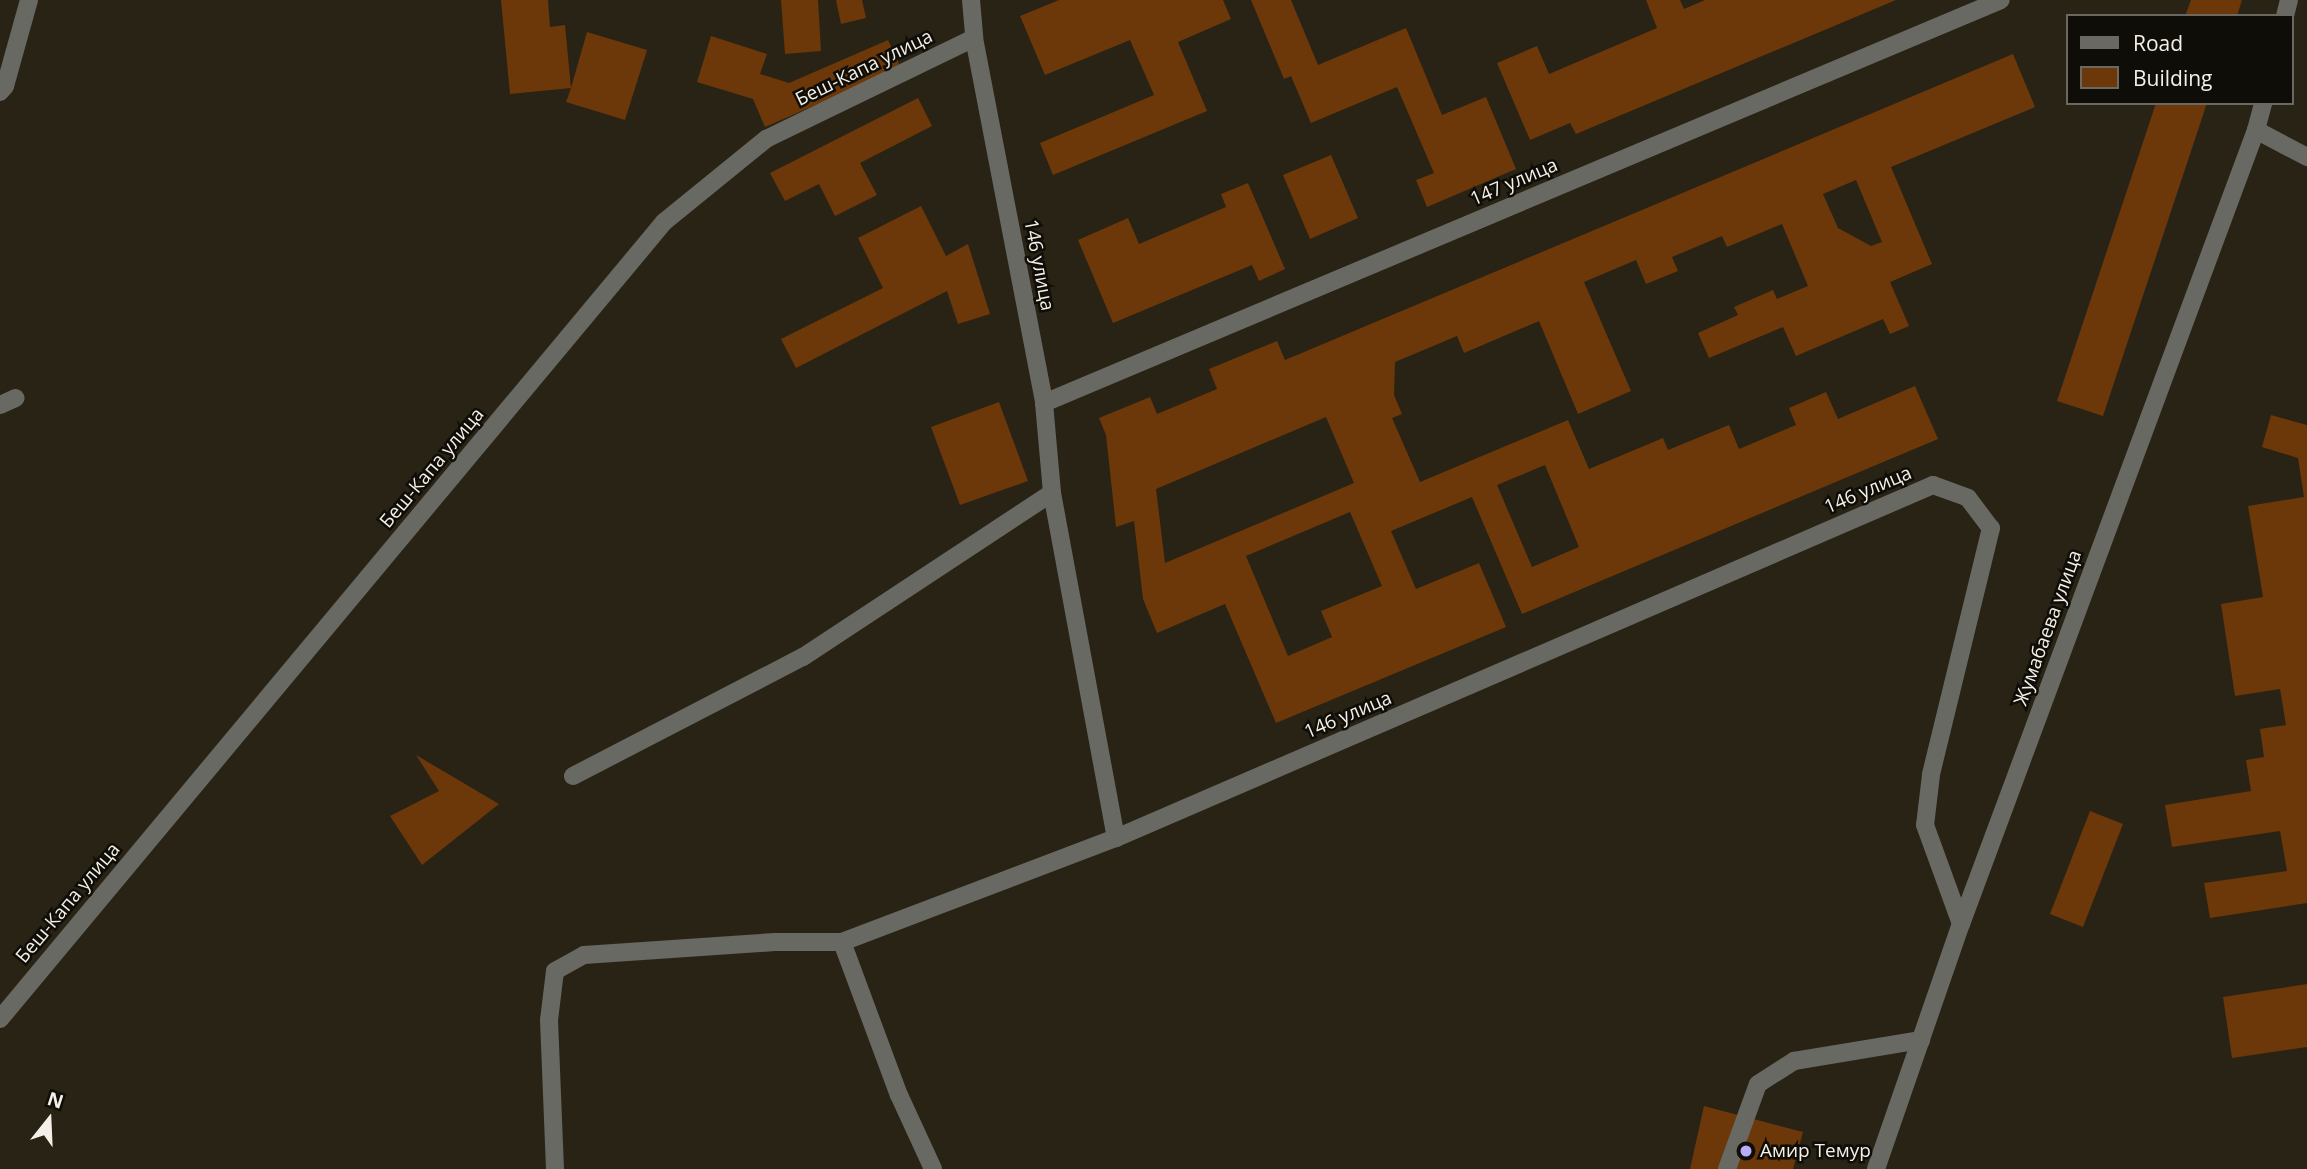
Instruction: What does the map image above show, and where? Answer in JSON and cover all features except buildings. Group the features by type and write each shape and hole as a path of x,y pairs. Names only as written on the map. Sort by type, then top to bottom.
{"street":[{"path":"0,92 5,86 29,0"},
{"name":"146 улица","path":"971,0 974,38 1044,402 1052,493 1116,838 1933,485 1968,498 1991,528 1931,775 1925,825 1961,924"},
{"name":"147 улица","path":"1044,402 2001,0"},
{"name":"Беш-Капа улица","path":"0,1019 664,222 766,139 974,38"},
{"name":"Жумабаева улица","path":"1876,1169 1961,924 2256,130 2262,105"},
{"path":"2256,130 2307,157"},
{"path":"573,776 803,657 1052,493"},
{"path":"555,1169 549,1020 555,971 584,956 775,942 842,942 1116,838"},
{"path":"842,942 899,1095 933,1169"},
{"path":"1727,1169 1758,1084 1794,1061 1921,1040"}],"place":[{"name":"Амир Темур","path":"1746,1151"}]}
